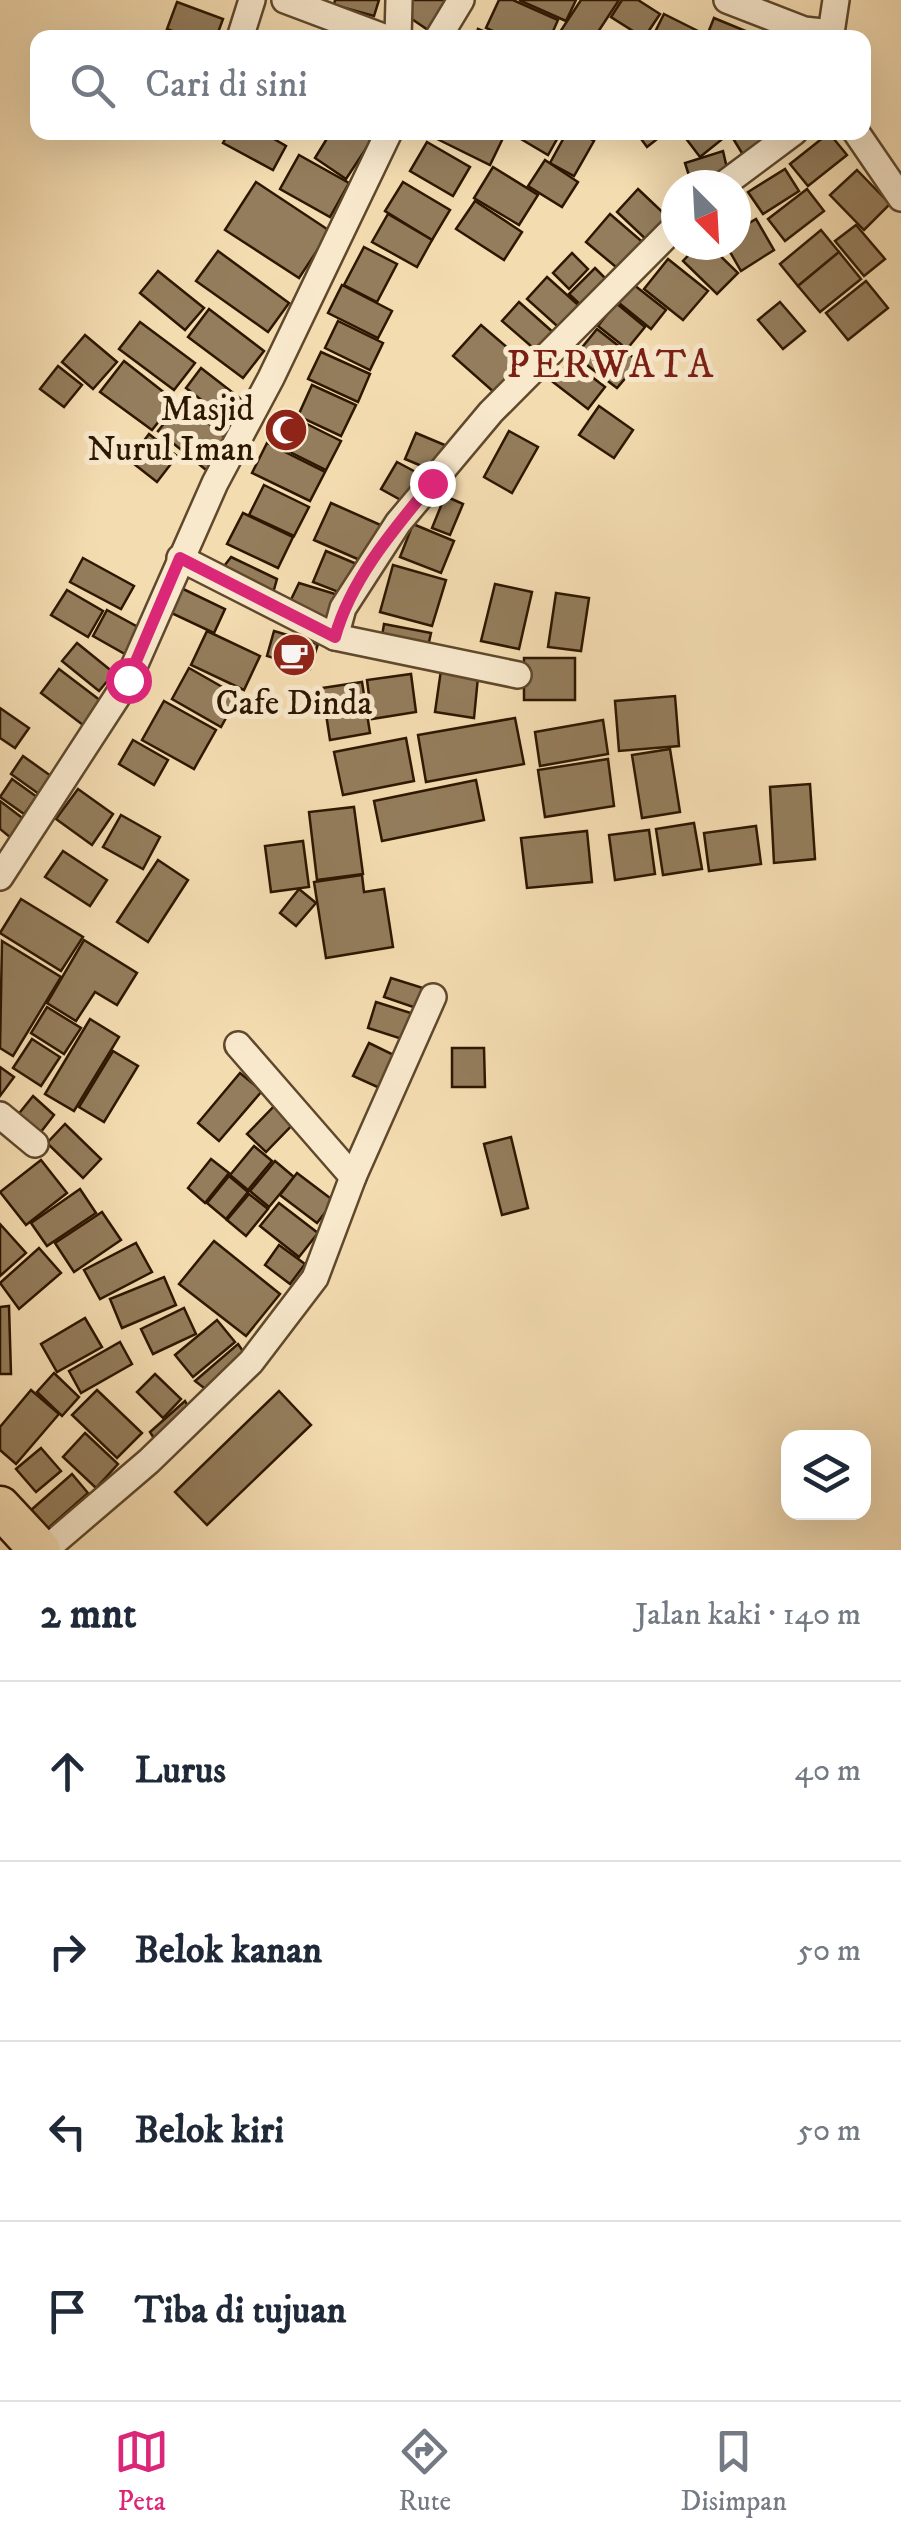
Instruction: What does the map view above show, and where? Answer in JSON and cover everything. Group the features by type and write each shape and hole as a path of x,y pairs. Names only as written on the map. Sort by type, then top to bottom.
{"main road":[{"path":"0,1507 43,1550"}],"street":[{"path":"243,30 252,0"},
{"path":"285,0 365,30"},
{"path":"398,30 399,0"},
{"path":"443,30 460,0"},
{"path":"726,0 804,30"},
{"path":"833,30 836,0"},
{"path":"0,877 128,680 180,558 384,140"},
{"path":"742,170 783,140"},
{"path":"861,140 901,198"},
{"path":"335,637 343,608 398,523 491,412 661,241"},
{"path":"180,558 335,637 518,676"},
{"path":"43,1550 149,1460 252,1362 315,1278 354,1177 433,997"},
{"path":"238,1045 354,1177"},
{"path":"0,1115 35,1144"}],"building":[{"path":"335,0 379,0 374,16 334,5"},
{"path":"413,0 449,0 428,30 403,13"},
{"path":"499,0 513,0 558,20 554,30 486,28"},
{"path":"519,0 576,0 566,21"},
{"path":"581,0 619,0 599,30 561,30"},
{"path":"622,0 638,0 660,14 649,30 631,30 611,17"},
{"path":"177,2 223,19 219,30 167,29"},
{"path":"664,14 696,30 656,30"},
{"path":"714,18 743,30 709,30"},
{"path":"276,140 286,146 273,170 223,143"},
{"path":"326,140 371,141 346,179 315,158"},
{"path":"439,140 502,140 490,165"},
{"path":"523,140 556,140 548,155"},
{"path":"563,140 594,141 574,176 550,163"},
{"path":"687,140 721,140 700,157"},
{"path":"734,140 773,140 776,145 748,163"},
{"path":"820,140 835,140 847,155 808,186 790,164"},
{"path":"427,142 470,167 453,196 410,171"},
{"path":"723,151 727,170 687,170 685,163"},
{"path":"299,155 349,183 330,217 280,189"},
{"path":"545,160 578,182 562,207 528,186"},
{"path":"493,167 538,195 519,225 474,198"},
{"path":"785,169 799,191 763,214 751,190"},
{"path":"857,170 890,204 864,230 830,195"},
{"path":"256,182 330,231 299,278 225,230"},
{"path":"403,182 450,210 432,240 385,211"},
{"path":"638,189 661,211 661,238 653,246 617,212"},
{"path":"807,189 824,211 785,241 768,219"},
{"path":"475,201 522,232 504,260 456,229"},
{"path":"388,214 432,240 417,267 372,242"},
{"path":"610,214 646,245 622,272 586,242"},
{"path":"756,219 774,250 741,271 735,260 751,260 751,222"},
{"path":"856,225 885,259 864,276 835,241"},
{"path":"821,230 839,252 798,286 780,264"},
{"path":"364,247 397,264 377,302 344,285"},
{"path":"218,251 289,303 268,332 196,281"},
{"path":"839,252 861,279 820,312 798,286"},
{"path":"572,253 588,269 569,289 553,273"},
{"path":"669,260 708,291 683,320 644,289"},
{"path":"725,260 738,273 717,294 683,261"},
{"path":"595,268 614,287 589,313 569,294"},
{"path":"158,271 204,308 185,330 140,293"},
{"path":"547,277 586,312 566,334 527,299"},
{"path":"866,281 888,308 848,340 826,313"},
{"path":"342,285 392,311 378,338 328,313"},
{"path":"634,285 666,310 651,329 619,303"},
{"path":"519,302 555,334 539,353 502,321"},
{"path":"780,302 805,331 783,349 758,320"},
{"path":"616,303 645,327 627,349 598,326"},
{"path":"209,309 264,351 243,378 188,337"},
{"path":"338,321 383,343 370,370 325,348"},
{"path":"140,322 195,363 174,390 119,349"},
{"path":"481,325 524,362 496,394 453,356"},
{"path":"597,329 639,362 617,388 575,356"},
{"path":"85,335 117,362 93,389 62,362"},
{"path":"321,352 370,374 358,402 308,379"},
{"path":"570,360 605,387 588,409 553,382"},
{"path":"124,361 175,401 152,430 100,392"},
{"path":"58,366 82,385 64,407 40,389"},
{"path":"201,368 250,406 235,426 186,388"},
{"path":"312,385 356,405 341,436 298,416"},
{"path":"182,401 233,444 211,474 158,431"},
{"path":"599,406 633,430 614,458 579,435"},
{"path":"301,421 341,441 326,470 286,450"},
{"path":"509,431 538,447 512,493 484,477"},
{"path":"416,433 447,446 436,472 405,459"},
{"path":"149,434 177,456 157,482 129,460"},
{"path":"267,443 325,472 310,501 252,473"},
{"path":"397,462 423,476 408,504 381,489"},
{"path":"264,485 309,507 294,536 249,515"},
{"path":"445,496 463,504 450,535 432,528"},
{"path":"331,503 385,527 369,564 314,540"},
{"path":"243,513 293,537 278,568 227,544"},
{"path":"413,524 454,541 441,573 400,557"},
{"path":"326,551 359,565 346,595 313,582"},
{"path":"231,557 277,579 271,600 218,574"},
{"path":"83,558 134,586 121,609 70,582"},
{"path":"393,565 446,580 432,626 380,612"},
{"path":"299,583 345,597 330,629 287,608"},
{"path":"495,584 532,592 519,649 481,641"},
{"path":"179,587 225,609 214,633 167,611"},
{"path":"67,590 103,611 88,637 51,615"},
{"path":"556,593 589,598 581,651 548,647"},
{"path":"107,610 147,632 132,658 93,636"},
{"path":"384,624 431,633 427,651 381,642"},
{"path":"207,631 260,656 244,690 191,665"},
{"path":"274,631 318,644 310,669 267,656"},
{"path":"77,643 114,673 99,691 62,661"},
{"path":"524,658 575,658 575,700 524,700"},
{"path":"189,668 238,696 221,727 172,699"},
{"path":"59,669 101,701 83,725 41,693"},
{"path":"441,670 478,677 474,718 435,712"},
{"path":"411,674 416,712 372,719 367,680"},
{"path":"362,682 370,733 330,740 322,688"},
{"path":"675,696 679,746 619,751 615,701"},
{"path":"164,701 216,730 194,769 142,740"},
{"path":"0,708 29,728 15,748 0,738"},
{"path":"515,718 524,764 426,782 418,735"},
{"path":"603,720 608,754 540,766 535,732"},
{"path":"406,738 414,781 343,795 334,752"},
{"path":"133,740 168,760 154,785 119,764"},
{"path":"670,749 680,812 642,818 632,755"},
{"path":"23,756 51,776 39,794 11,774"},
{"path":"608,759 614,806 545,817 538,770"},
{"path":"12,779 37,797 24,814 0,797"},
{"path":"476,780 484,820 382,841 374,801"},
{"path":"810,784 815,859 774,863 770,787"},
{"path":"78,789 113,814 92,845 56,819"},
{"path":"0,801 25,820 11,838 0,829"},
{"path":"354,807 363,874 317,880 309,812"},
{"path":"121,815 160,837 143,869 103,847"},
{"path":"694,823 702,869 663,875 656,829"},
{"path":"756,826 761,864 709,871 704,833"},
{"path":"649,830 655,874 615,880 609,835"},
{"path":"587,831 592,882 527,888 521,838"},
{"path":"303,841 309,887 271,892 265,846"},
{"path":"63,851 107,880 90,906 45,877"},
{"path":"158,860 188,880 148,942 117,922"},
{"path":"362,875 364,892 384,889 393,947 326,958 314,882"},
{"path":"299,889 316,903 296,926 280,913"},
{"path":"21,899 83,937 61,971 0,933"},
{"path":"84,940 137,973 117,1005 95,992 76,1021 47,1003"},
{"path":"2,941 61,977 13,1056 0,1048"},
{"path":"391,978 423,988 416,1008 384,997"},
{"path":"376,1002 414,1014 405,1040 368,1028"},
{"path":"47,1007 81,1028 64,1054 31,1033"},
{"path":"90,1019 119,1037 74,1111 45,1094"},
{"path":"32,1039 60,1057 41,1086 13,1068"},
{"path":"369,1043 398,1057 382,1089 353,1076"},
{"path":"452,1048 484,1048 485,1087 452,1087"},
{"path":"113,1051 138,1066 104,1122 79,1107"},
{"path":"0,1067 14,1077 0,1096"},
{"path":"240,1073 262,1091 219,1141 198,1123"},
{"path":"33,1096 54,1115 37,1137 13,1121"},
{"path":"281,1099 300,1117 266,1152 247,1134"},
{"path":"65,1124 101,1159 83,1178 47,1143"},
{"path":"511,1137 528,1208 502,1215 484,1144"},
{"path":"254,1146 272,1161 248,1190 230,1175"},
{"path":"211,1159 229,1173 205,1203 188,1188"},
{"path":"41,1160 67,1193 26,1225 0,1192"},
{"path":"275,1161 294,1177 269,1207 250,1191"},
{"path":"297,1173 334,1201 317,1223 280,1195"},
{"path":"229,1176 248,1192 226,1219 207,1203"},
{"path":"80,1189 96,1213 47,1246 31,1223"},
{"path":"249,1194 268,1209 246,1236 227,1220"},
{"path":"279,1203 318,1233 299,1257 260,1226"},
{"path":"102,1212 121,1240 74,1272 55,1243"},
{"path":"0,1224 26,1253 0,1276"},
{"path":"214,1241 280,1294 246,1336 179,1284"},
{"path":"136,1243 152,1272 100,1299 84,1270"},
{"path":"279,1245 305,1264 290,1284 265,1265"},
{"path":"39,1248 61,1273 19,1309 0,1283"},
{"path":"164,1277 176,1305 122,1328 110,1299"},
{"path":"9,1306 11,1374 0,1374 0,1307"},
{"path":"184,1308 196,1334 153,1354 141,1329"},
{"path":"85,1318 102,1347 57,1372 41,1344"},
{"path":"217,1320 235,1342 193,1377 175,1355"},
{"path":"120,1342 132,1364 81,1393 69,1371"},
{"path":"238,1344 247,1357 208,1391 195,1381"},
{"path":"54,1373 79,1397 62,1416 37,1392"},
{"path":"155,1374 181,1399 163,1418 137,1392"},
{"path":"31,1390 59,1414 16,1464 0,1450 0,1427"},
{"path":"97,1390 142,1433 117,1458 72,1415"},
{"path":"279,1391 311,1425 207,1525 175,1492"},
{"path":"185,1401 189,1408 155,1440 150,1432"},
{"path":"85,1433 118,1464 96,1488 63,1457"},
{"path":"41,1448 61,1471 36,1492 16,1469"},
{"path":"72,1474 88,1493 46,1530 30,1511"}],"place":[{"name":"Masjid Nurul Iman","path":"286,430"},
{"name":"Cafe Dinda","path":"294,655"}],"district":[{"name":"PERWATA","path":"611,366"}],"route":[{"path":"128,680 180,558 335,637 343,608 398,523 432,483"}]}
